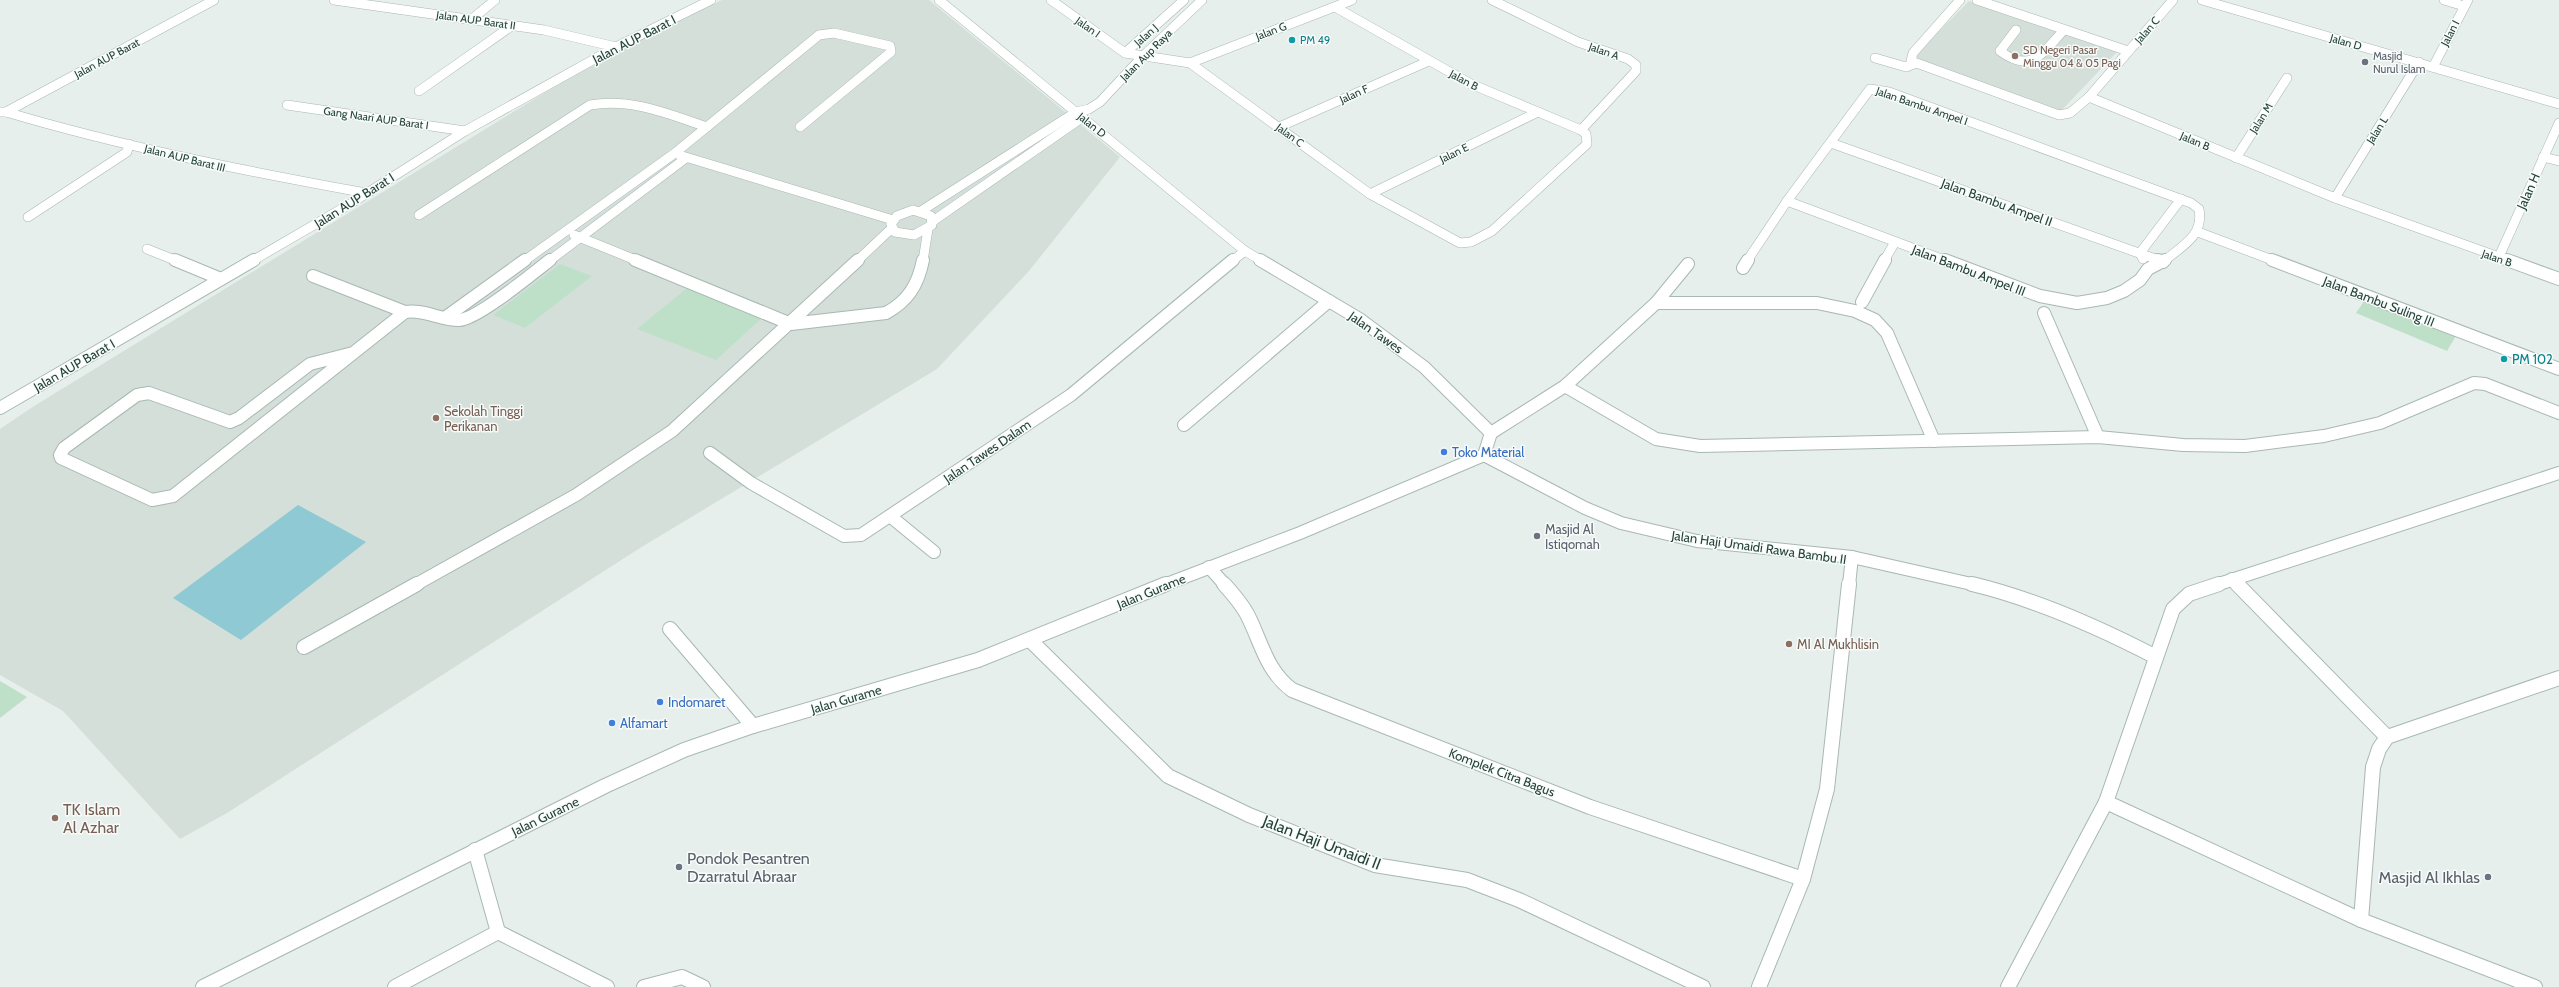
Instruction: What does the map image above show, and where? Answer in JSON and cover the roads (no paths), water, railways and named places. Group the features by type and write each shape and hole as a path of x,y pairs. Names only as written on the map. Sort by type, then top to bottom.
{"street":[{"name":"Jalan AUP Barat","path":"3,112 214,0"},
{"name":"Jalan AUP Barat II","path":"334,0 513,25 616,47"},
{"path":"395,8 407,0"},
{"path":"472,19 496,0"},
{"path":"688,0 694,8"},
{"name":"Jalan AUP Barat I","path":"0,408 366,193 465,131 616,47 711,0"},
{"name":"Jalan D","path":"939,0 1083,113 1245,251"},
{"name":"Jalan J","path":"1127,54 1184,0"},
{"name":"Jalan Aup Raya","path":"1083,113 1100,102 1142,57 1202,0"},
{"name":"Jalan G","path":"1190,62 1352,0"},
{"name":"Jalan A","path":"1492,0 1578,42 1628,60 1636,65 1636,71 1581,130"},
{"path":"1960,0 1911,56 1910,61 1914,64 2059,115 2070,113 2089,97"},
{"path":"1977,0 2128,51"},
{"name":"Jalan C","path":"2089,97 2173,0"},
{"name":"Jalan D","path":"2202,0 2559,104"},
{"path":"2444,0 2466,3"},
{"name":"Jalan I","path":"1057,2 1127,54"},
{"name":"Jalan I","path":"2433,67 2466,3"},
{"name":"Jalan B","path":"1335,6 1429,61 1484,90 1581,130"},
{"path":"419,92 513,25"},
{"path":"2016,30 2000,51 2014,58 2030,62 2036,60 2064,30"},
{"path":"446,317 674,153 819,35 834,33 890,46 891,52 800,128"},
{"path":"1127,54 1190,62"},
{"path":"1875,58 1906,67 1914,64"},
{"name":"Jalan F","path":"1279,127 1429,61"},
{"name":"Jalan C","path":"1190,62 1370,194 1445,236 1464,243 1487,234 1585,147 1587,138 1581,130"},
{"name":"Jalan L","path":"2334,198 2419,62"},
{"name":"Jalan M","path":"2236,158 2286,78"},
{"name":"Jalan Bambu Ampel I","path":"1743,268 1787,201 1831,143 1868,90 1875,89 2181,199 2199,209 2201,219 2198,232"},
{"name":"Jalan B","path":"2089,97 2334,198 2559,279"},
{"path":"419,215 590,105 606,101 626,102 707,127"},
{"name":"Gang Naari AUP Barat I","path":"287,105 465,131"},
{"name":"Jalan AUP Barat III","path":"3,112 71,132 129,144 229,169 366,193"},
{"name":"Jalan E","path":"1370,194 1538,112"},
{"path":"921,211 1062,119 1083,113"},
{"path":"892,224 894,232 907,236 930,225 1083,113"},
{"name":"Jalan H","path":"2498,258 2559,123"},
{"name":"Jalan Bambu Ampel II","path":"1831,143 2163,262"},
{"path":"28,217 127,152 129,144"},
{"path":"674,153 892,224"},
{"path":"2543,156 2559,161"},
{"path":"353,353 310,364 239,418 230,422 149,393 137,395 64,448 60,455 61,458 152,500 166,499 353,353 405,312 418,310 457,320 466,319 478,312 686,158"},
{"path":"2148,269 2140,253 2181,199"},
{"name":"Jalan Bambu Ampel III","path":"1787,201 2020,289 2060,301 2077,303 2107,298 2130,287 2140,280 2148,269 2163,262"},
{"path":"304,647 576,495 672,431 791,324 905,212 921,211 932,216 918,285 912,295 896,309 886,313 791,324 565,231"},
{"path":"2163,262 2198,232"},
{"name":"Jalan Bambu Suling III","path":"2198,232 2559,370"},
{"path":"1862,302 1895,242"},
{"path":"147,249 221,279"},
{"name":"Jalan Tawes","path":"1245,251 1361,320 1424,367 1491,433"},
{"name":"Jalan Tawes Dalam","path":"710,454 751,483 844,536 861,535 1071,395 1192,292 1245,251"},
{"path":"1484,455 1491,433 1565,386 1656,302 1688,264"},
{"path":"313,276 405,312"},
{"path":"1184,425 1329,301"},
{"path":"1656,302 1817,303 1855,311 1875,320 1887,333 1934,441"},
{"path":"2044,313 2098,437"},
{"path":"1565,386 1656,439 1677,444 1700,446 2098,437 2183,446 2245,446 2324,436 2380,423 2471,384 2485,384 2559,413"},
{"name":"Jalan Haji Umaidi Rawa Bambu II","path":"1484,455 1585,508 1621,523 1697,541 1852,557 1827,789 1803,879 1759,987"},
{"name":"Jalan Gurame","path":"203,987 317,932 475,850 604,786 684,750 753,726 1034,643 1213,572 1300,533 1484,455"},
{"path":"2008,987 2106,802 2173,609 2189,594 2559,473"},
{"path":"890,516 934,552"},
{"path":"1852,557 2002,591 2118,637 2156,657"},
{"name":"Komplek Citra Bagus","path":"1213,572 1248,614 1260,647 1278,681 1292,690 1590,807 1803,879"},
{"path":"2232,579 2387,737"},
{"path":"670,629 753,726"},
{"name":"Jalan Haji Umaidi II","path":"1034,643 1163,771 1175,779 1250,815 1375,865 1468,880 1519,900 1703,987"},
{"path":"2361,920 2373,767 2379,749 2387,737 2559,678"},
{"path":"2106,802 2361,920 2535,987"},
{"path":"475,850 480,873 498,932 607,987"},
{"path":"395,987 498,932"},
{"path":"644,987 682,977 703,987"}],"water":[{"path":"298,505 366,542 241,640 173,598"}],"place":[{"name":"PM 49","path":"1292,40"},
{"name":"SD Negeri Pasar Minggu 04 & 05 Pagi","path":"2015,56"},
{"name":"Masjid Nurul Islam","path":"2365,62"},
{"name":"PM 102","path":"2504,359"},
{"name":"Sekolah Tinggi Perikanan","path":"436,418"},
{"name":"Toko Material","path":"1444,452"},
{"name":"Masjid Al Istiqomah","path":"1537,536"},
{"name":"MI Al Mukhlisin","path":"1789,644"},
{"name":"Indomaret","path":"660,702"},
{"name":"Alfamart","path":"612,723"},
{"name":"TK Islam Al Azhar","path":"55,818"},
{"name":"Pondok Pesantren Dzarratul Abraar","path":"679,867"},
{"name":"Masjid Al Ikhlas","path":"2488,877"}]}
